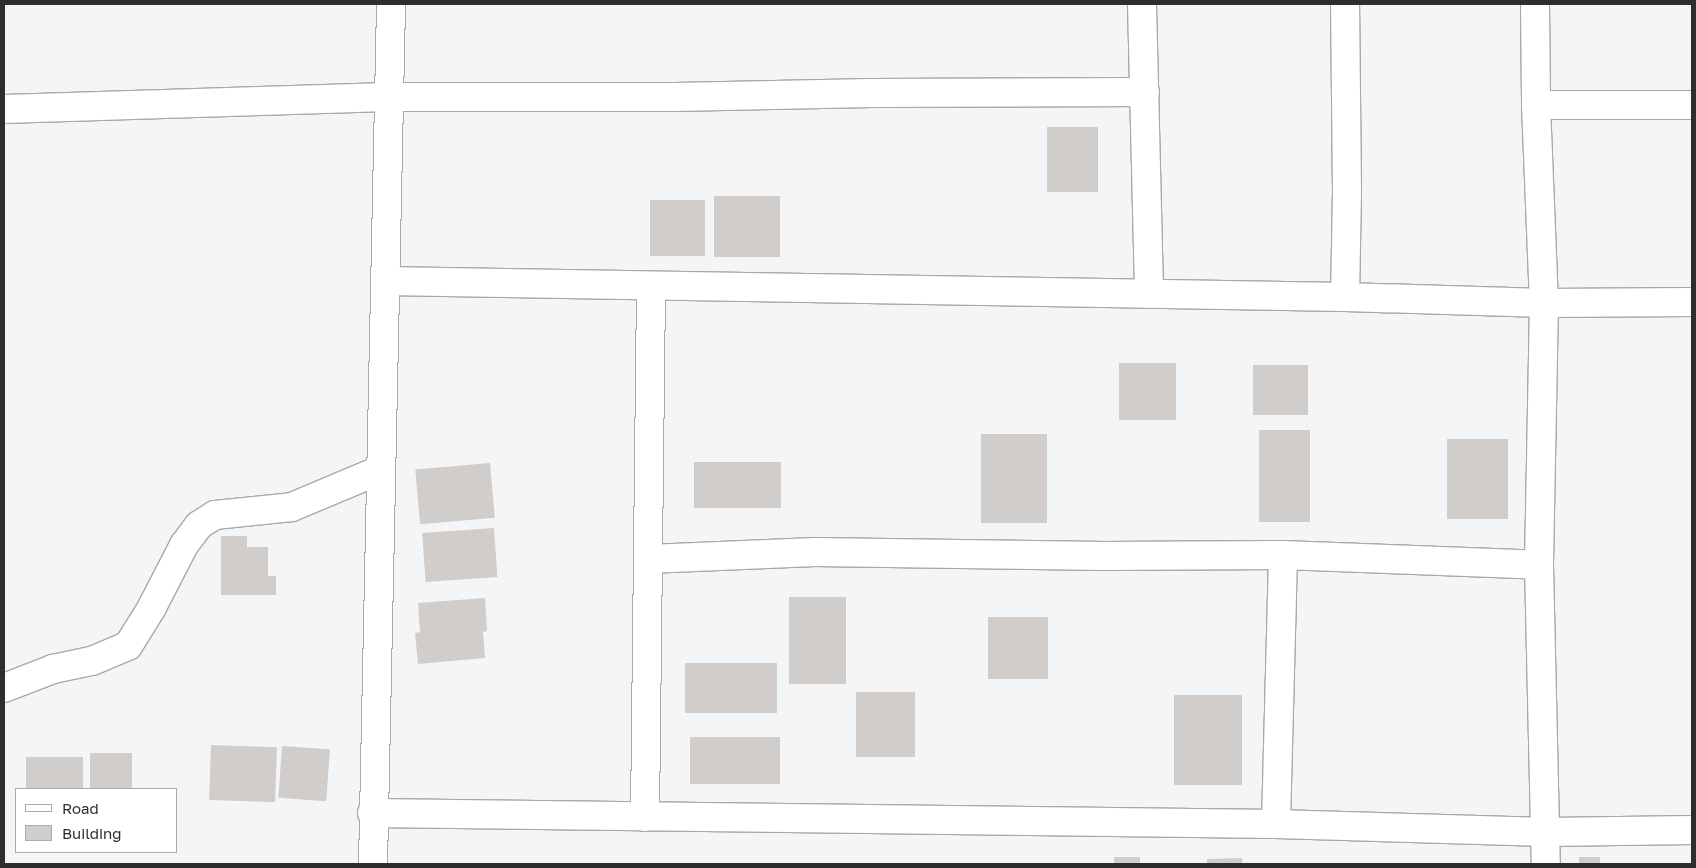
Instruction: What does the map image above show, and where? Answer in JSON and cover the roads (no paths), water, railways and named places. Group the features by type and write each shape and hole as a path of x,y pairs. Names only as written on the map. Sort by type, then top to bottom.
{"street":[{"path":"373,864 372,813 391,4"},
{"path":"1142,4 1146,92 1149,294"},
{"path":"1345,4 1347,190 1345,297"},
{"path":"1535,4 1536,105 1544,303 1539,565 1546,864"},
{"path":"4,110 388,97 675,97 871,93 1146,92"},
{"path":"1536,105 1692,105"},
{"path":"385,281 1345,297 1544,303 1692,302"},
{"path":"645,816 651,286"},
{"path":"4,688 53,669 92,661 128,646 151,609 184,544 199,525 215,515 292,507 380,470"},
{"path":"648,559 815,552 1106,556 1283,555 1539,565"},
{"path":"1276,824 1283,555"},
{"path":"372,813 1276,824 1546,832 1692,830"}]}
